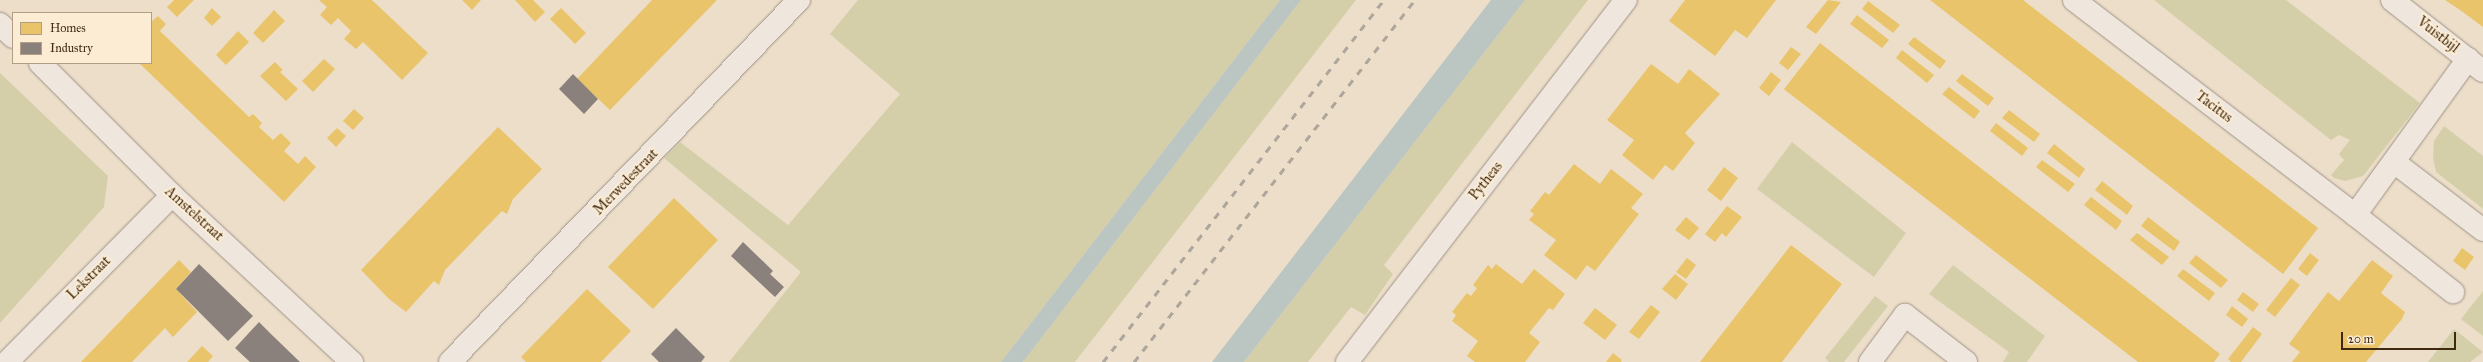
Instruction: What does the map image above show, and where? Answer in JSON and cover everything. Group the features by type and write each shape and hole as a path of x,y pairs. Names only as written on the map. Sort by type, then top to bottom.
{"street":[{"name":"Merwedestraat","path":"450,362 800,0"},
{"name":"Pytheas","path":"1347,362 1626,0"},
{"name":"Tacitus","path":"2074,0 2355,215 2452,292"},
{"name":"Vuistbijl","path":"2392,0 2475,65"},
{"path":"0,24 12,36"},
{"name":"Amstelstraat","path":"41,64 172,195 352,362"},
{"path":"2355,215 2394,162 2475,65"},
{"path":"2394,162 2483,230"},
{"name":"Lekstraat","path":"7,362 172,195"},
{"path":"1870,362 1906,316 1966,362"}],"shaded area":[{"path":"858,0 1280,0 1001,362 729,362 801,272 664,158 680,142 788,225 900,94 830,34"},
{"path":"1280,0 1301,0 1023,362 1001,362"},
{"path":"1301,0 1356,0 1075,362 1023,362"},
{"path":"1491,0 1525,0 1244,362 1212,362"},
{"path":"1525,0 1588,0 1384,265 1393,274 1365,315 1351,307 1308,362 1244,362"},
{"path":"2154,0 2286,0 2420,103 2363,176 2345,181 2334,178 2331,175 2344,160 2339,154 2350,140 2339,135 2331,140"},
{"path":"0,73 108,176 104,207 0,323"},
{"path":"2444,126 2483,156 2483,209 2436,172 2433,158 2434,141"},
{"path":"1792,142 1906,233 1874,277 1757,189"},
{"path":"1953,265 2045,336 2027,362 2003,362 2009,352 1929,294"},
{"path":"2483,291 2483,336 2461,319"},
{"path":"1875,296 1888,306 1844,362 1829,362 1825,358"},
{"path":"2454,329 2483,352 2470,362 2428,362"}],"building: Homes":[{"path":"174,0 194,0 177,17 167,7"},
{"path":"319,0 372,0 428,53 402,80 363,42 356,49 344,39 351,31 338,18 331,25 320,15 327,7"},
{"path":"462,0 481,0 472,10"},
{"path":"515,0 533,0 545,12 535,22"},
{"path":"652,0 717,0 610,110 577,79"},
{"path":"1685,0 1776,0 1747,38 1735,30 1715,56 1669,21"},
{"path":"1828,0 1841,2 1816,34 1806,27"},
{"path":"1930,0 2023,0 2318,228 2283,274"},
{"path":"2445,0 2483,0 2483,27 2460,10"},
{"path":"1868,1 1900,25 1893,33 1862,9"},
{"path":"212,8 221,17 212,26 204,18"},
{"path":"561,8 586,33 575,44 550,19"},
{"path":"274,10 285,21 263,43 253,33"},
{"path":"1857,15 1889,40 1882,48 1850,24"},
{"path":"158,16 166,24 160,31 249,117 253,114 262,123 259,127 273,140 281,133 291,143 284,151 298,164 305,156 316,167 284,202 140,64 152,64 152,21"},
{"path":"238,31 249,42 226,65 216,55"},
{"path":"1914,37 1946,61 1940,69 1908,44"},
{"path":"1820,43 2220,354 2214,362 2138,362 1785,90 1784,89"},
{"path":"1791,47 1801,54 1788,70 1779,63"},
{"path":"1902,50 1934,75 1927,83 1896,58"},
{"path":"324,59 335,69 313,92 302,81"},
{"path":"275,62 283,70 280,72 298,89 286,101 260,76"},
{"path":"1651,64 1678,84 1689,69 1720,94 1685,133 1695,143 1673,171 1665,165 1653,180 1622,155 1634,140 1607,120"},
{"path":"1771,72 1781,80 1769,96 1759,88"},
{"path":"1962,74 1994,98 1988,106 1956,81"},
{"path":"1949,87 1980,111 1974,119 1942,94"},
{"path":"354,109 364,118 353,130 343,121"},
{"path":"2009,110 2040,134 2034,142 2002,118"},
{"path":"1996,123 2028,148 2022,156 1990,131"},
{"path":"498,127 542,169 513,199 507,214 502,211 445,270 439,285 434,281 406,312 389,299 361,270"},
{"path":"337,128 346,136 336,147 327,138"},
{"path":"2054,144 2085,169 2079,178 2047,153"},
{"path":"2042,160 2075,184 2068,192 2036,167"},
{"path":"1574,164 1600,184 1611,169 1643,194 1631,208 1639,214 1595,271 1587,265 1576,280 1544,255 1556,240 1529,220 1534,214 1530,211 1545,192 1549,195"},
{"path":"1724,167 1738,178 1721,201 1707,190"},
{"path":"2102,181 2133,206 2127,215 2095,190"},
{"path":"2091,197 2122,221 2116,230 2084,205"},
{"path":"674,198 718,240 653,309 608,267"},
{"path":"1727,206 1742,217 1726,237 1722,233 1715,242 1705,234"},
{"path":"1686,217 1699,228 1689,240 1675,230"},
{"path":"2148,217 2180,242 2174,251 2141,226"},
{"path":"2137,233 2169,257 2162,265 2130,240"},
{"path":"1791,245 1842,284 1782,362 1700,362"},
{"path":"2462,248 2474,257 2465,270 2453,261"},
{"path":"2310,253 2319,260 2307,276 2298,269"},
{"path":"2196,255 2228,280 2221,288 2189,263"},
{"path":"1687,258 1696,265 1686,279 1676,272"},
{"path":"179,260 191,272 176,289 197,312 173,337 165,328 132,362 81,362"},
{"path":"2372,260 2393,276 2381,293 2405,312 2402,319 2366,362 2292,362 2300,352 2289,344 2328,292 2339,301"},
{"path":"1496,264 1522,284 1534,269 1565,294 1553,310 1549,308 1529,333 1540,342 1525,362 1475,362 1467,356 1478,341 1452,321 1456,315 1452,312 1467,293 1471,296 1477,288 1473,285 1488,265 1492,269"},
{"path":"2183,269 2215,293 2209,301 2177,276"},
{"path":"1675,274 1688,284 1676,300 1662,289"},
{"path":"2291,278 2300,285 2275,317 2266,310"},
{"path":"587,289 631,331 601,362 526,362 521,357"},
{"path":"2243,292 2259,304 2253,312 2237,300"},
{"path":"1651,305 1660,312 1639,339 1629,332"},
{"path":"2232,306 2248,319 2242,327 2226,315"},
{"path":"1595,308 1617,325 1605,340 1583,323"},
{"path":"2253,327 2262,334 2241,362 2231,362 2228,359"},
{"path":"202,346 213,356 208,362 187,362"},
{"path":"1613,353 1622,360 1621,362 1606,362"}],"building: Industry":[{"path":"573,74 598,99 584,114 559,89"},
{"path":"743,242 773,271 770,274 784,287 775,297 731,256"},
{"path":"199,264 253,316 228,341 176,289"},
{"path":"259,322 300,362 250,362 235,348"},
{"path":"676,328 705,357 701,362 659,362 651,354"}],"railway":[{"path":"1103,362 1384,0"},
{"path":"1134,362 1415,0"}]}
